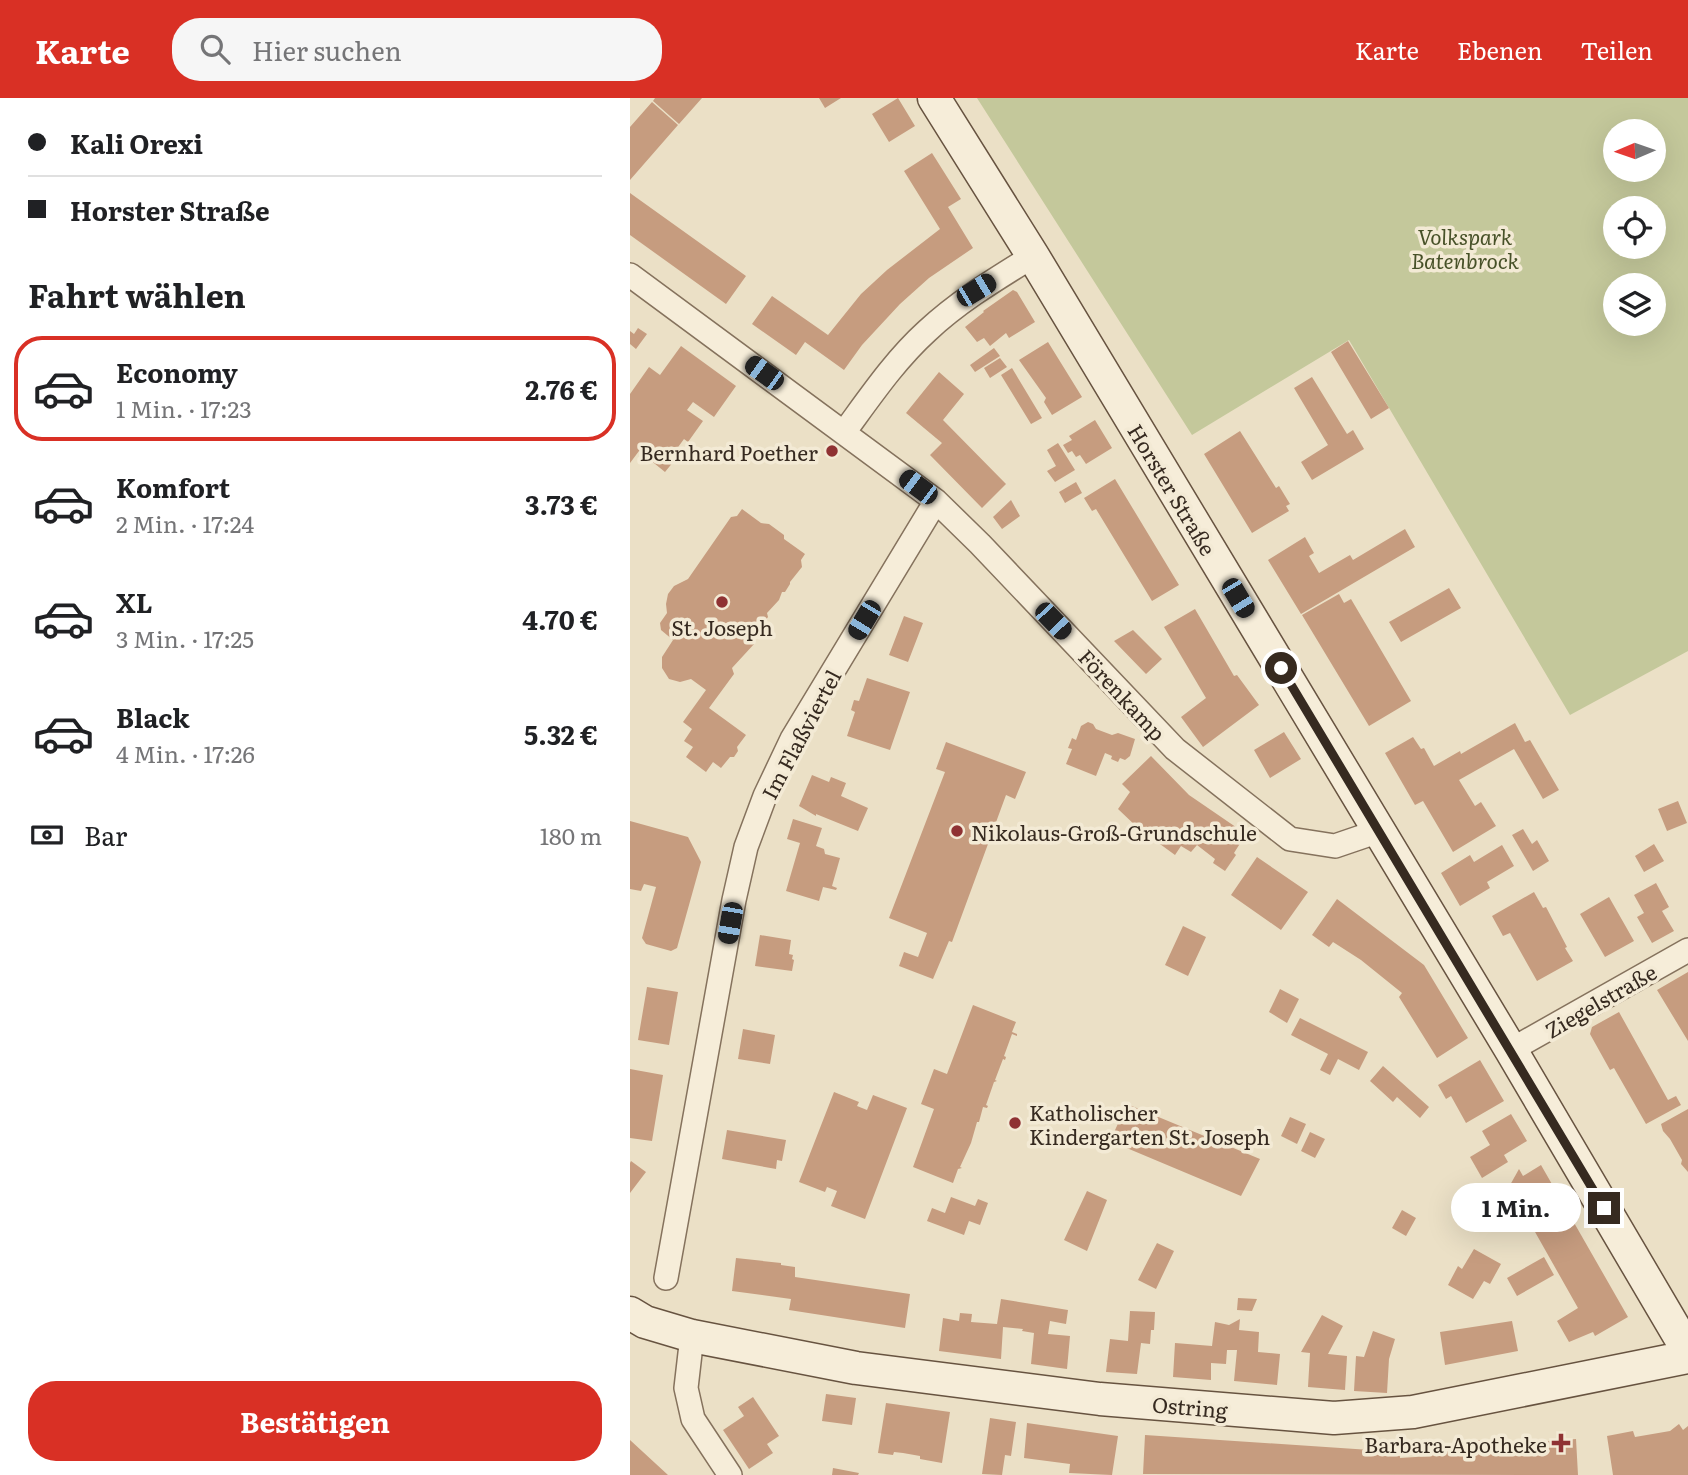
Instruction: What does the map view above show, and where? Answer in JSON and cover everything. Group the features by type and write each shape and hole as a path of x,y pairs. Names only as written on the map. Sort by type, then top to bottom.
{"main road":[{"name":"Horster Straße","path":"934,98 1033,256 1511,1050 1688,1351"},
{"name":"Ostring","path":"630,1313 645,1322 692,1336 856,1368 1100,1399 1334,1418 1413,1412 1688,1357"}],"street":[{"path":"842,430 886,374 926,331 976,290 1033,256"},
{"name":"Förenkamp","path":"630,275 936,501 1175,750 1290,839 1335,846 1379,831"},
{"name":"Im Flaßviertel","path":"666,1278 734,900 746,847 765,796 792,739 936,501"},
{"name":"Ziegelstraße","path":"1511,1050 1688,950"},
{"path":"692,1336 686,1388 694,1419 730,1475"}],"green space":[{"name":"Volkspark Batenbrock","path":"977,98 1688,98 1688,651 1570,715 1349,340 1192,435"}],"building":[{"path":"655,98 702,98 679,124 653,101"},
{"path":"819,98 841,98 825,108"},
{"path":"898,98 915,126 889,142 872,114"},
{"path":"652,102 678,125 630,180 630,127"},
{"path":"932,153 961,199 948,207 973,248 929,278 900,304 862,345 844,370 805,342 796,355 752,324 772,296 828,335 861,294 940,229 904,171"},
{"path":"630,193 746,276 726,304 630,235"},
{"path":"1013,290 1017,292 1035,322 1009,338 1006,333 990,346 984,338 977,342 965,327"},
{"path":"638,328 647,334 636,349 630,344 630,331 634,334"},
{"path":"1348,341 1389,408 1371,419 1331,352"},
{"path":"1048,342 1082,397 1052,415 1044,402 1046,398 1019,360"},
{"path":"681,346 736,386 714,417 693,402 687,410 703,421 688,442 684,439 670,458 674,461 665,472 639,451 630,463 630,394 649,367 660,375"},
{"path":"994,348 1000,356 975,372 970,365"},
{"path":"1000,358 1007,367 990,378 984,368"},
{"path":"1012,368 1042,418 1031,424 1001,375"},
{"path":"939,372 964,394 943,420 1006,484 982,508 930,455 942,443 906,413"},
{"path":"1312,377 1347,434 1353,430 1364,449 1312,480 1301,462 1328,445 1294,388"},
{"path":"1095,420 1112,448 1086,464 1080,455 1076,457 1072,451 1068,453 1063,445 1072,440 1069,436"},
{"path":"1240,431 1276,488 1279,486 1290,504 1286,506 1289,511 1252,533 1204,454"},
{"path":"1058,443 1075,470 1055,482 1047,471 1056,466 1047,450"},
{"path":"1115,479 1179,585 1152,601 1096,509 1092,511 1084,498"},
{"path":"1076,482 1082,493 1065,503 1059,492"},
{"path":"1011,500 1020,516 1002,529 993,517"},
{"name":"St. Joseph","path":"742,509 761,523 769,524 805,554 801,560 802,567 767,613 768,617 757,628 755,643 732,668 734,674 709,708 746,735 737,747 738,751 734,757 730,757 721,768 713,762 706,772 686,757 693,747 684,741 692,729 683,722 706,690 691,679 680,682 669,679 662,668 662,657 673,640 661,630 660,623 667,613 668,594 674,586 688,579 731,517 737,516"},
{"path":"1405,529 1415,547 1301,614 1268,560 1305,537 1314,553 1309,556 1319,573 1350,555 1353,560"},
{"path":"1449,588 1461,608 1401,642 1389,622"},
{"path":"1339,594 1344,603 1351,599 1411,701 1369,726 1302,615"},
{"path":"1195,609 1234,676 1237,675 1259,705 1203,747 1181,717 1206,698 1164,627"},
{"path":"904,616 923,623 908,662 889,655"},
{"path":"1133,630 1162,659 1146,674 1114,641"},
{"path":"867,678 910,692 890,750 847,736 855,712 851,710 854,700 859,701"},
{"path":"1088,722 1096,729 1112,735 1118,733 1135,739 1130,756 1125,760 1120,758 1118,762 1105,753 1096,776 1066,764 1072,749 1068,748 1072,738 1076,740 1081,726"},
{"path":"1515,723 1525,742 1530,740 1559,790 1543,799 1514,749 1459,780 1475,806 1481,802 1496,826 1453,852 1423,801 1415,805 1385,753 1413,737 1421,749 1424,748 1434,766"},
{"path":"1284,732 1301,759 1270,778 1254,750"},
{"path":"946,742 1026,772 1015,799 1006,795 952,942 949,941 933,979 899,966 904,952 918,957 927,933 889,918 945,772 936,769"},
{"path":"1151,756 1189,795 1246,834 1225,871 1213,863 1215,859 1197,845 1191,852 1181,846 1175,855 1138,828 1118,809 1130,792 1122,784"},
{"path":"812,775 829,782 831,777 846,783 841,796 868,808 858,831 816,816 799,806"},
{"path":"1678,801 1687,823 1667,831 1658,809"},
{"path":"793,819 822,828 816,846 824,849 825,854 840,858 832,886 837,888 823,887 819,901 786,891 800,843 787,839"},
{"path":"630,821 688,837 701,862 677,948 671,951 646,944 642,938 656,887 644,884 641,891 630,889"},
{"path":"1523,829 1532,844 1537,840 1549,861 1533,871 1512,835"},
{"path":"1654,844 1664,861 1644,872 1635,856"},
{"path":"1502,845 1514,866 1487,882 1490,888 1460,906 1441,873 1470,855 1474,862"},
{"path":"1257,857 1308,892 1281,930 1231,895"},
{"path":"1656,883 1669,907 1662,911 1674,931 1652,943 1637,917 1644,913 1634,895"},
{"path":"1534,892 1543,908 1546,907 1573,961 1537,981 1510,933 1503,936 1492,916"},
{"path":"1609,897 1634,941 1605,957 1580,914"},
{"path":"1337,899 1424,965 1468,1038 1437,1058 1399,997 1402,993 1361,960 1333,942 1329,947 1312,935"},
{"path":"1183,926 1206,937 1188,976 1165,965"},
{"path":"760,935 791,940 789,954 793,955 794,960 792,971 755,966"},
{"path":"1688,972 1688,1041 1657,990"},
{"path":"647,987 678,992 669,1045 638,1040"},
{"path":"1280,989 1299,999 1287,1023 1269,1012"},
{"path":"973,1005 1016,1022 1012,1032 1017,1036 1012,1034 1005,1060 1003,1059 986,1105 988,1106 983,1107 960,1167 962,1168 958,1169 953,1183 913,1167 934,1109 921,1104 934,1069 947,1074"},
{"path":"1619,1012 1668,1100 1676,1096 1681,1105 1646,1124 1614,1068 1610,1070 1590,1034 1592,1027"},
{"path":"1300,1018 1368,1052 1359,1070 1338,1059 1330,1075 1320,1070 1328,1054 1291,1035"},
{"path":"743,1029 775,1035 770,1064 738,1059"},
{"path":"1480,1060 1504,1101 1466,1123 1451,1096 1446,1099 1438,1085"},
{"path":"1383,1066 1429,1107 1420,1118 1397,1097 1393,1102 1370,1081"},
{"path":"630,1069 663,1075 652,1141 630,1138"},
{"path":"834,1092 859,1102 857,1106 867,1110 873,1095 907,1108 865,1219 831,1206 837,1191 827,1187 825,1192 799,1182"},
{"path":"1127,1104 1260,1159 1241,1196 1110,1141"},
{"path":"1688,1109 1688,1172 1681,1164 1682,1160 1661,1124"},
{"path":"1511,1114 1527,1141 1504,1155 1508,1162 1482,1178 1470,1157 1490,1145 1482,1131"},
{"path":"1290,1117 1306,1124 1297,1144 1281,1136"},
{"path":"727,1130 786,1140 782,1161 777,1160 776,1169 722,1159"},
{"path":"1310,1132 1325,1139 1315,1158 1301,1151"},
{"path":"631,1161 646,1172 630,1193 630,1163"},
{"path":"1541,1165 1628,1317 1595,1336 1593,1332 1569,1342 1557,1321 1578,1308 1526,1216 1528,1215 1519,1198 1513,1210 1500,1203 1519,1169 1523,1176"},
{"path":"1087,1191 1107,1200 1087,1251 1064,1240"},
{"path":"951,1197 975,1206 978,1199 988,1203 980,1225 969,1221 964,1235 927,1221 932,1208 945,1213"},
{"path":"1402,1210 1416,1218 1406,1236 1392,1228"},
{"path":"1157,1243 1174,1251 1156,1289 1138,1280"},
{"path":"1474,1249 1501,1264 1490,1284 1484,1281 1473,1299 1448,1285 1458,1266 1462,1269"},
{"path":"1544,1257 1554,1275 1517,1296 1507,1278"},
{"path":"736,1258 795,1267 795,1277 910,1294 905,1328 789,1310 791,1299 732,1291"},
{"path":"1238,1298 1257,1299 1252,1311 1237,1310"},
{"path":"1001,1299 1068,1310 1066,1324 1050,1321 1048,1334 1070,1336 1067,1369 1031,1364 1034,1333 1022,1331 1023,1329 1003,1327 1001,1359 939,1351 943,1318 959,1321 960,1313 972,1314 971,1322 997,1324"},
{"path":"1130,1311 1155,1312 1150,1344 1141,1343 1137,1374 1106,1372 1110,1339 1128,1341"},
{"path":"1322,1315 1343,1326 1328,1354 1347,1356 1345,1390 1308,1387 1310,1353 1301,1352"},
{"path":"1240,1319 1239,1330 1259,1332 1258,1352 1280,1354 1277,1385 1234,1381 1237,1350 1227,1350 1226,1364 1211,1363 1211,1380 1173,1377 1175,1343 1212,1346 1215,1322 1229,1325"},
{"path":"1512,1321 1518,1351 1445,1365 1440,1332"},
{"path":"1373,1331 1395,1339 1389,1359 1387,1393 1354,1391 1356,1356 1364,1357"},
{"path":"826,1394 856,1398 852,1425 822,1421"},
{"path":"753,1397 779,1436 767,1444 773,1453 749,1469 723,1430 744,1416 738,1407"},
{"path":"886,1403 950,1412 942,1463 903,1453 878,1453"},
{"path":"990,1418 1016,1422 1011,1456 1005,1455 1002,1475 982,1474"},
{"path":"1027,1423 1118,1436 1112,1475 1069,1473 1070,1464 1024,1458"},
{"path":"1679,1424 1683,1430 1688,1426 1688,1475 1613,1475 1607,1436 1633,1431 1635,1437 1670,1431"},
{"path":"1145,1435 1400,1452 1400,1458 1431,1456 1431,1449 1456,1448 1455,1441 1480,1440 1480,1446 1576,1439 1578,1475 1143,1474"},
{"path":"630,1440 668,1475 630,1475"},
{"path":"833,1468 859,1473 832,1475"}],"place":[{"name":"Bernhard Poether","path":"832,451"},
{"name":"St. Joseph","path":"722,602"},
{"name":"Nikolaus-Groß-Grundschule","path":"957,831"},
{"name":"Katholischer Kindergarten St. Joseph","path":"1015,1123"},
{"name":"Barbara-Apotheke","path":"1561,1443"}],"route":[{"path":"1281,668 1604,1208"}]}
